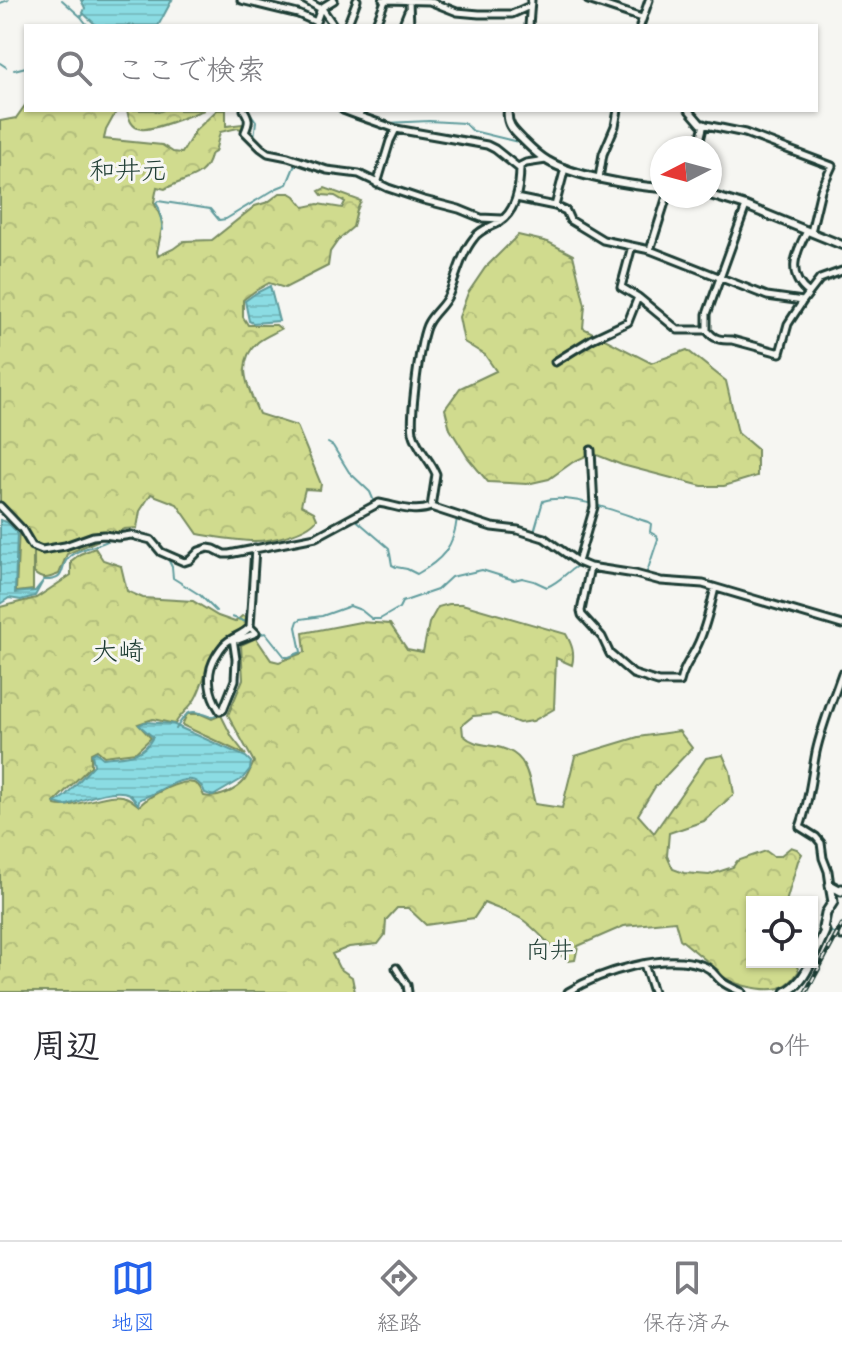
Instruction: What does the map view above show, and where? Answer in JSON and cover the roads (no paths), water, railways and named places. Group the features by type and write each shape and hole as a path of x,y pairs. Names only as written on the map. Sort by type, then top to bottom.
{"main road":[{"path":"830,885 842,891"},
{"path":"818,947 825,931 826,913 833,902 830,885"},
{"path":"786,992 798,984 808,968"}],"street":[{"path":"241,0 298,14 317,24 321,8 334,0"},
{"path":"305,0 321,8 333,24"},
{"path":"348,24 357,0"},
{"path":"376,24 384,0 409,4 429,1 457,12 479,14 512,14 531,3"},
{"path":"588,0 642,18"},
{"path":"640,24 649,0"},
{"path":"529,24 531,3"},
{"path":"403,24 409,4"},
{"path":"409,4 410,24"},
{"path":"245,112 249,122 245,132 265,151 319,168 359,174 377,184 479,217 503,220"},
{"path":"508,112 508,122 513,130 544,157 565,168 650,186"},
{"path":"599,175 618,112"},
{"path":"691,112 704,124 745,133 832,166 821,190 810,230 797,251 795,266 798,281 809,293"},
{"path":"360,113 396,129 487,145 519,168"},
{"path":"701,136 704,124"},
{"path":"377,184 396,129"},
{"path":"519,168 544,157"},
{"path":"431,507 436,474 418,448 412,416 422,337 428,322 446,301 463,258 478,232 503,220 508,213 516,198 519,168"},
{"path":"555,206 565,168"},
{"path":"516,198 566,211 570,220 601,239 650,250 767,296 803,301"},
{"path":"722,199 810,230 842,245"},
{"path":"746,206 711,299 707,314 707,330 711,336 780,353 788,324 809,293 820,279 842,271"},
{"path":"650,250 663,208"},
{"path":"632,246 621,287 675,328 707,330"},
{"path":"555,362 628,322 638,297"},
{"path":"578,562 594,505 591,450"},
{"path":"0,506 22,529 32,546 37,548 48,549 93,536 131,535 147,538 161,552 184,562 208,548 224,554 316,537 379,503 409,510 431,507 492,527 518,530 544,538 590,569 635,574 661,581 695,582 842,625"},
{"path":"234,641 235,680 220,711 215,704 208,674 223,645 234,641 250,627 255,548"},
{"path":"590,569 582,615 602,637 610,654 633,674 663,682 680,682 701,636 715,588"},
{"path":"830,885 821,843 800,827 821,734 842,673"},
{"path":"568,992 602,976 644,964 669,961 701,965 715,972 719,980 742,992"},
{"path":"644,964 653,992"},
{"path":"396,968 408,992"},
{"path":"727,992 733,988"}],"water":[{"path":"81,0 172,0 159,24 95,24 83,13 85,8"},
{"path":"270,286 279,321 249,321 245,301"},
{"path":"0,520 7,522 17,532 15,593 35,591 43,581 35,596 21,600 9,598 0,604"},
{"path":"145,722 173,724 246,757 251,762 250,769 242,779 213,796 205,793 200,784 184,780 140,799 138,804 123,792 97,795 65,806 55,803 94,765 92,754 96,752 103,758 131,755 143,749 153,737 139,725"}],"waterway":[{"path":"0,3 8,0"},
{"path":"62,0 81,17"},
{"path":"84,14 81,17 86,24"},
{"path":"0,63 6,67"},
{"path":"14,70 24,68"},
{"path":"249,112 256,121 254,138"},
{"path":"356,112 369,117"},
{"path":"386,123 464,123 473,131 518,142 537,159"},
{"path":"558,162 614,178 650,182"},
{"path":"163,230 158,201 210,209 219,220 226,219 287,184 294,167 300,163"},
{"path":"506,212 515,193"},
{"path":"722,196 760,207 842,241"},
{"path":"328,443 349,472 370,492 372,506"},
{"path":"525,529 534,532 543,501 554,499 581,501 648,522 651,524 650,532 658,539 647,575"},
{"path":"354,518 389,548 392,565 417,574 445,552 459,518"},
{"path":"508,526 519,528"},
{"path":"43,580 60,576 70,556 114,537"},
{"path":"167,557 173,578 200,595 216,611"},
{"path":"255,635 266,633 285,657 289,657 301,652 296,627 301,619 322,616 350,606 372,619 380,619 399,608 402,602 437,590 451,577 482,570 514,580 534,581 547,587 577,566 629,576"},
{"path":"656,577 701,581"},
{"path":"734,591 842,621"},
{"path":"232,617 249,623"},
{"path":"253,626 262,633"},
{"path":"238,641 238,667"},
{"path":"176,729 190,712 212,717 227,709 237,688 238,673"},
{"path":"829,931 841,937"}],"railway":[{"path":"806,992 842,925"}],"district":[{"name":"和井元","path":"128,170"},
{"name":"大崎","path":"118,651"},
{"name":"向井","path":"550,950"}]}
